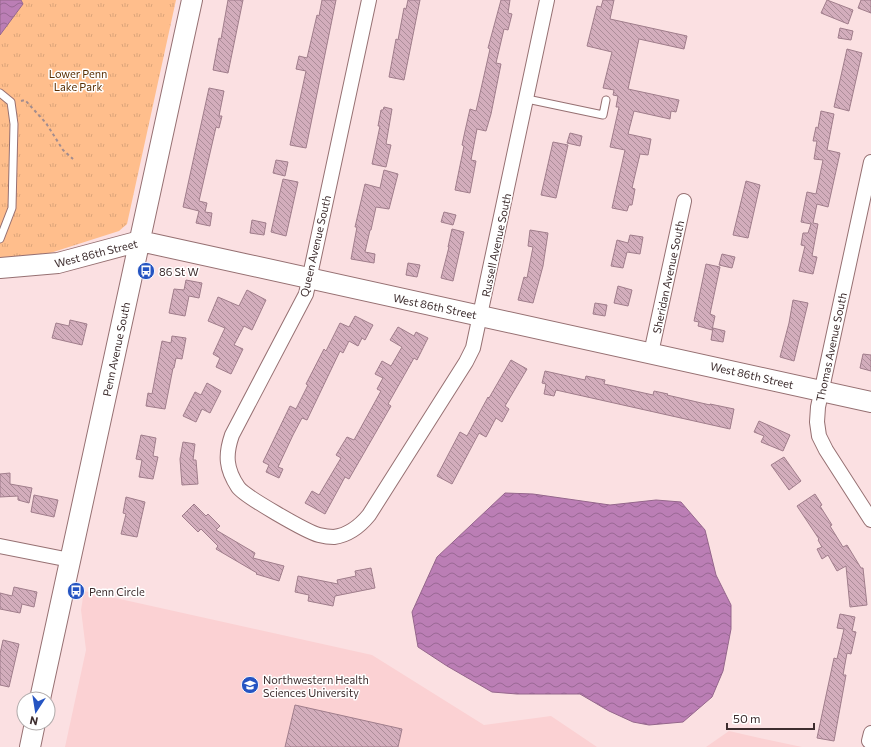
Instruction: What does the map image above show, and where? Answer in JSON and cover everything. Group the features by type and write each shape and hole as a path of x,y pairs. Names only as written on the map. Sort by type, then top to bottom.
{"street":[{"name":"Penn Avenue South","path":"42,691 192,0"},
{"name":"Queen Avenue South","path":"289,520 239,488 232,476 227,462 227,448 232,435 306,294 369,0"},
{"name":"Russell Avenue South","path":"289,520 306,530 319,535 334,537 347,533 360,526 369,515 466,362 473,348 547,0"},
{"name":"Thomas Avenue South","path":"871,162 818,407 817,422 820,436 826,450 871,520"},
{"name":"Sheridan Avenue South","path":"651,353 684,201"},
{"name":"West 86th Street","path":"0,268 58,263 140,241 871,402"},
{"path":"0,546 70,560"},
{"path":"30,747 33,731"}],"lane":[{"path":"0,93 11,102 14,124 12,208 0,239"},
{"path":"526,99 603,115 606,100"}],"path":[{"path":"26,100 46,123 63,150 73,159"}],"shaded area":[{"name":"Northwestern Health Sciences University","path":"84,591 372,655 484,725 551,716 597,747 65,747 86,650 81,610"},
{"path":"729,731 769,740 802,747 706,747"}],"green space":[{"name":"Lower Penn Lake Park","path":"21,0 176,0 127,224 119,231 47,254 0,258 0,35 23,4"}],"water":[{"path":"0,0 21,0 23,4 0,35"},
{"path":"505,493 533,494 610,505 656,500 681,502 705,530 716,575 731,605 731,629 723,671 712,697 683,722 649,725 633,722 609,711 580,694 517,694 492,692 418,647 412,612 437,557"}],"building":[{"path":"228,0 243,0 228,73 213,70 219,38 221,39"},
{"path":"322,0 336,0 306,148 290,145 306,71 296,69 299,56 307,58"},
{"path":"408,0 420,0 404,80 389,77 396,39 398,40 404,8 406,9"},
{"path":"501,0 510,0 508,13 512,14 508,30 504,29 496,63 501,64 491,114 486,131 477,129 471,160 476,161 470,193 455,190 464,146 462,145 470,109 476,111 490,49 488,48"},
{"path":"603,0 614,0 610,19 687,36 684,49 639,39 628,89 679,100 676,112 671,111 670,119 634,111 628,134 651,139 648,155 640,154 632,188 635,189 632,205 629,205 627,211 612,208 625,150 610,147 619,107 616,107 618,96 613,95 614,90 603,88 612,52 587,46 597,6 601,7"},
{"path":"827,0 853,10 848,24 821,13"},
{"path":"861,0 871,0 871,13 858,8"},
{"path":"840,28 853,31 851,40 838,38"},
{"path":"847,49 862,53 849,111 834,107"},
{"path":"209,88 224,91 219,116 222,116 219,128 216,127 199,201 207,203 205,212 212,213 210,226 196,223 199,211 183,207"},
{"path":"384,107 392,109 386,144 391,145 386,167 372,164 380,126 378,126 381,110 383,110"},
{"path":"821,111 834,114 827,150 840,153 828,207 817,204 813,223 818,224 812,256 817,257 813,274 799,271 805,246 801,245 803,233 808,233 811,224 801,222 807,192 816,194 823,160 814,159 817,141 813,141 816,127 818,128"},
{"path":"570,133 582,136 580,146 567,143"},
{"path":"553,142 568,145 556,198 541,195"},
{"path":"276,160 288,162 285,176 273,173"},
{"path":"384,170 398,174 389,209 376,207 365,252 375,254 374,263 351,259 357,227 355,227 365,184 380,188"},
{"path":"283,179 298,182 286,236 271,232"},
{"path":"746,181 760,185 748,238 733,235"},
{"path":"444,212 456,215 453,225 441,222"},
{"path":"252,220 266,223 264,235 250,233"},
{"path":"452,229 464,232 453,281 441,278"},
{"path":"530,230 548,233 543,266 533,303 518,300 524,277 527,278 533,247 528,246"},
{"path":"630,235 643,237 640,254 627,252 623,268 611,266 617,240 628,243"},
{"path":"722,254 735,257 732,268 719,265"},
{"path":"408,263 420,265 417,277 406,275"},
{"path":"706,264 720,267 710,314 715,316 712,330 698,326 699,322 694,321"},
{"path":"186,280 202,283 199,298 189,296 185,316 169,313 174,289 184,290"},
{"path":"618,286 632,290 628,306 614,303"},
{"path":"247,290 266,300 252,330 244,326 234,345 243,349 231,374 216,367 220,358 213,354 225,328 208,321 218,297 239,306"},
{"path":"793,300 808,303 794,361 780,357 789,323"},
{"path":"595,303 607,305 605,316 593,314"},
{"path":"355,316 373,325 365,340 362,338 358,346 349,341 343,353 340,351 307,420 302,418 293,435 278,467 283,469 279,478 266,472 269,465 263,462 290,406 296,409 308,385 306,384 324,349 326,351 340,323 349,327"},
{"path":"70,320 87,324 82,345 52,338 56,323 69,326"},
{"path":"398,327 414,336 416,332 428,338 417,360 414,358 388,404 391,406 349,479 345,477 325,514 305,503 312,491 319,495 341,458 336,455 347,437 354,440 381,391 377,389 383,378 375,374 382,361 391,366 402,347 390,340"},
{"path":"713,328 725,331 723,342 711,340"},
{"path":"172,336 186,338 182,359 176,358 173,368 165,409 146,406 148,393 152,394 162,341 171,343"},
{"path":"863,354 871,355 871,371 860,368"},
{"path":"511,360 527,369 505,406 509,409 502,422 496,418 486,437 479,433 452,484 437,476 460,432 467,436 488,397 489,398"},
{"path":"545,371 585,380 586,376 605,380 604,384 653,395 654,391 710,405 734,409 730,429 556,390 554,396 544,394 546,384 542,383"},
{"path":"207,383 221,391 210,413 202,409 196,422 183,416 195,392 201,395"},
{"path":"759,421 790,435 783,451 761,442 764,436 754,432"},
{"path":"141,435 156,438 153,456 158,457 153,479 139,477 142,460 136,459"},
{"path":"183,442 195,444 193,460 196,460 198,484 182,485 180,459"},
{"path":"784,457 801,481 789,490 771,465"},
{"path":"10,473 10,484 32,488 29,503 18,500 18,496 0,497 0,474"},
{"path":"815,494 822,505 820,506 832,525 830,526 843,547 847,545 861,568 863,568 867,605 850,607 846,566 837,571 828,555 822,559 817,549 822,547 818,540 819,539 797,506"},
{"path":"34,495 58,500 54,517 31,512"},
{"path":"126,497 145,502 137,537 121,534 126,514 123,513"},
{"path":"194,504 206,516 208,514 220,526 216,530 255,553 253,558 284,566 279,581 256,574 257,573 216,549 218,546 201,529 198,532 182,516"},
{"path":"371,568 375,588 335,596 333,606 308,601 309,595 295,592 298,576 338,584 337,580 356,576 355,571"},
{"path":"14,587 37,592 34,607 22,604 20,613 0,609 0,593 12,596"},
{"path":"840,614 855,617 852,631 856,632 851,654 847,653 843,675 846,675 834,741 817,738 834,658 837,659 844,629 837,628"},
{"path":"3,640 19,644 9,687 0,685 0,654"},
{"path":"295,705 402,729 398,747 285,747"}],"place":[{"name":"86 St W","path":"146,271"},
{"name":"Penn Circle","path":"76,591"},
{"name":"Northwestern Health Sciences University","path":"250,685"}]}
